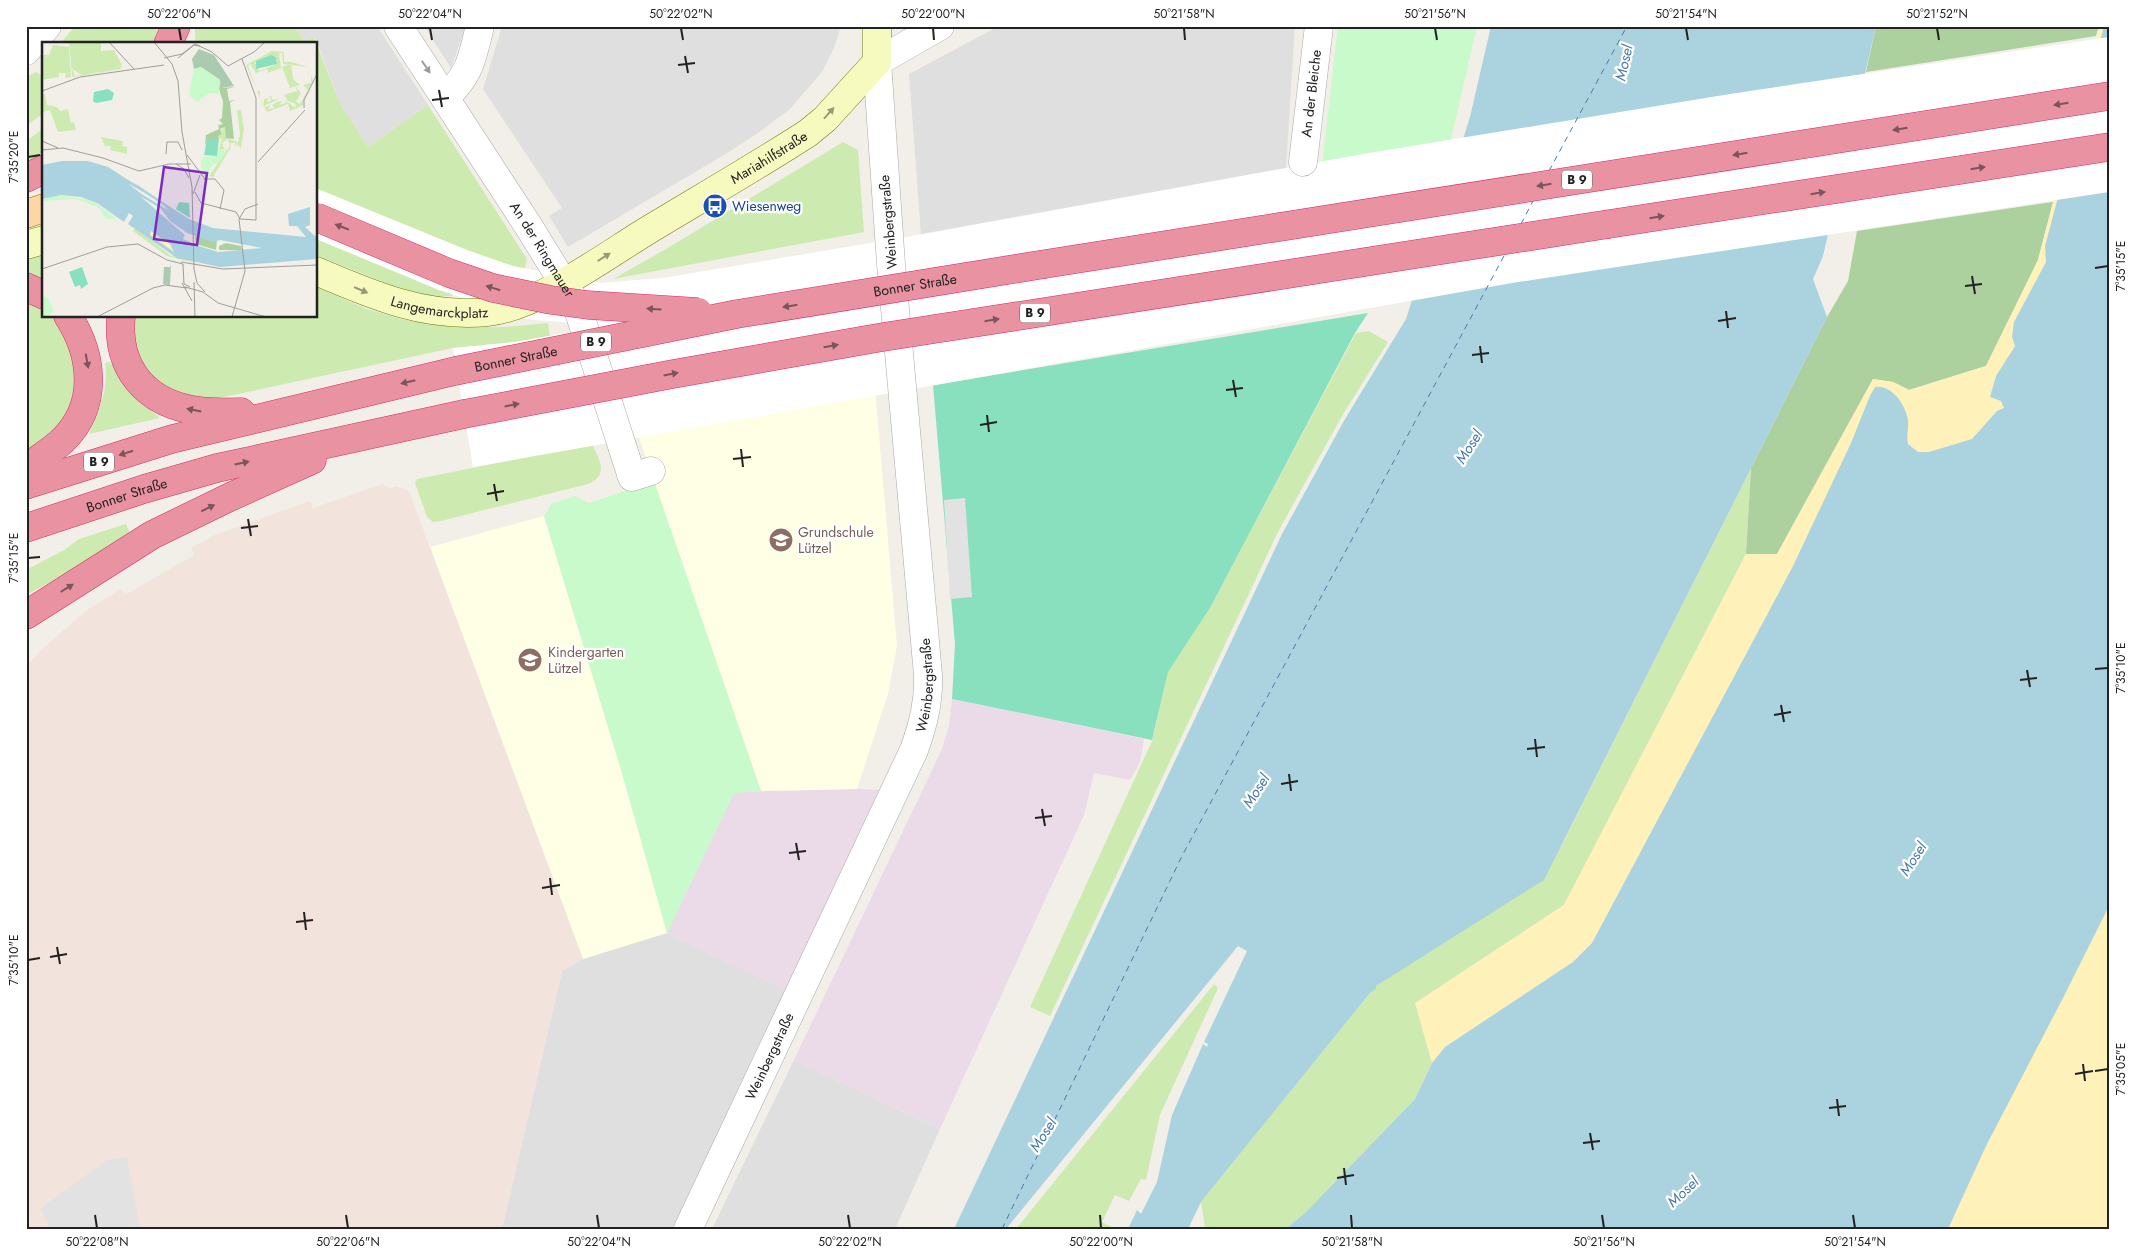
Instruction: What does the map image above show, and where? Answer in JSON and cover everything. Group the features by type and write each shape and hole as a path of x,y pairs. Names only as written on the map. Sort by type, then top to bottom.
{"highway":[{"path":"169,42 177,26"},
{"name":"Bonner Straße","path":"26,485 172,439 278,413 455,371 737,314 2109,96"},
{"name":"Bonner Straße","path":"26,528 192,475 464,414 673,374 883,337 2109,147"},
{"path":"26,178 42,170"},
{"path":"318,218 449,273 493,288 522,295 588,305 737,314"},
{"path":"26,287 42,293"},
{"path":"26,468 64,440 79,420 89,389 88,359 78,332 69,318"},
{"path":"120,318 119,333 123,354 133,374 144,389 167,404 198,411 278,413"},
{"path":"26,615 152,536 230,497 365,436"}],"main road":[{"path":"26,214 42,209"}],"street":[{"path":"27,49 47,26"},
{"path":"177,26 178,42"},
{"name":"An der Ringmauer","path":"398,26 446,97 563,282 580,315 632,477 651,471"},
{"path":"446,97 458,86 469,69 480,26"},
{"path":"877,26 877,62 940,26"},
{"name":"An der Bleiche","path":"1302,162 1319,26"},
{"name":"Mariahilfstraße","path":"563,282 808,133 877,62"},
{"name":"Weinbergstraße","path":"688,1229 914,750 926,715 929,696 891,264 877,62"},
{"path":"26,246 42,241"},
{"name":"Langemarckplatz","path":"318,272 385,300 450,313 489,312 515,306 563,282"}],"shaded area":[{"path":"295,26 377,26 428,105 368,147 340,104 315,37 304,41"},
{"path":"424,26 466,26 451,68"},
{"path":"502,26 841,26 834,48 822,72 789,110 724,155 568,247 549,216 562,208 483,89"},
{"path":"999,26 1295,26 1286,168 921,234 909,74"},
{"name":"Grundschule Lützel","path":"875,388 897,646 888,694 857,789 761,791 637,432"},
{"path":"382,484 390,488 397,486 409,491 583,959 562,971 502,1229 26,1229 26,666 42,649 88,609 121,589 125,595 194,555 191,548 212,536 310,501 313,508"},
{"path":"965,498 972,597 950,599 944,500"},
{"name":"Kindergarten Lützel","path":"544,516 622,773 667,933 583,959 430,547"},
{"path":"952,699 1144,739 1140,762 1130,780 1094,773 1084,815 940,1129 794,1060 942,749 949,726"},
{"path":"879,790 786,990 667,933 734,792"},
{"path":"667,933 786,990 672,1229 502,1229 562,971 583,959"},
{"path":"794,1060 940,1129 895,1229 712,1229"},
{"path":"127,1157 140,1229 50,1229 41,1208 107,1160"}],"green space":[{"path":"75,26 159,26 154,42 62,42"},
{"path":"195,26 295,26 304,41 314,37 316,42 195,42"},
{"path":"1338,26 1477,26 1439,192 1322,165"},
{"path":"1876,26 2099,26 2096,36 1866,72"},
{"path":"318,47 340,104 368,147 428,105 527,259 524,272 450,296 418,296 318,256 318,231 366,250 318,192"},
{"path":"36,72 42,76 42,114 26,126 26,77"},
{"path":"42,129 42,158 26,165 26,141"},
{"path":"843,142 858,150 864,232 613,279 666,249"},
{"path":"2053,202 2038,260 1986,366 1909,390 1893,382 1873,379 1777,554 1746,554 1751,468 1827,317 1848,281 1857,231"},
{"path":"42,255 42,280 26,277 26,259"},
{"path":"318,288 367,309 401,319 436,326 504,327 548,323 550,336 515,342 453,348 210,400 186,398 163,389 141,369 128,318 318,318"},
{"path":"26,298 42,305 42,318 58,318 80,361 71,417 26,454"},
{"path":"1368,313 1355,333 1210,608 1168,672 1152,740 952,699 955,644 933,385"},
{"path":"1369,331 1388,342 1342,416 1278,532 1050,1016 1030,1007 1152,741 1168,672 1210,608 1356,333"},
{"path":"110,362 129,391 160,418 89,434 100,408 104,391 106,382 105,363"},
{"path":"592,444 600,462 601,472 595,480 588,484 441,521 433,522 427,517 415,483 417,479"},
{"path":"1751,468 1746,554 1564,905 1416,1003 1432,1063 1415,1099 1307,1211 1286,1229 1205,1228 1201,1202 1370,993 1376,989 1376,986 1406,966 1561,847"},
{"path":"654,481 761,791 734,793 667,933 622,773 544,516 551,504 575,496 589,503"},
{"path":"126,524 130,533 71,571 26,595 26,570 64,550 79,539"},
{"path":"1214,984 1218,988 1160,1115 1146,1180 1141,1179 1129,1201 1115,1195 1102,1222 1116,1229 1016,1229"}],"sand":[{"path":"2099,26 2104,26 2045,246 2046,262 2014,322 2012,337 2016,346 1996,376 1990,397 2002,401 2004,408 1997,411 1973,439 1929,452 1918,451 1908,444 1906,412 1893,393 1884,386 1870,396 1851,443 1801,551 1592,943 1573,962 1445,1047 1432,1063 1415,1003 1564,905 1746,554 1777,554 1873,379 1893,382 1909,390 1986,366 2038,260"},
{"path":"2109,906 2109,1229 1948,1229 1986,1146"}],"water":[{"name":"Mosel","path":"1491,26 1876,26 1823,256 1813,279 1827,317 1544,880 1376,986 1376,989 1370,993 1201,1202 1188,1229 1128,1229 1137,1210 1141,1214 1157,1182 1172,1115 1203,1044 1207,1047 1208,1044 1204,1042 1247,951 1238,946 1006,1229 954,1229 1282,534 1345,419 1406,319 1470,117"},
{"name":"Mosel","path":"2104,26 2109,26 2109,906 1986,1146 1948,1229 1286,1229 1307,1211 1415,1099 1432,1063 1445,1047 1573,962 1592,943 1793,566 1851,443 1875,387 1887,389 1901,402 1908,420 1908,444 1918,452 1929,452 1972,439 1997,411 2004,408 2001,401 1990,397 1996,376 2015,346 2012,337 2014,322 2046,262 2045,246"}],"pier":[{"path":"2109,37 2109,192 1512,283 473,467 453,348 515,342 588,329 586,324 525,319 439,290 318,240 318,189 467,250 513,266 599,283 663,278 935,232 1363,154 1730,94"}],"ferry route":[{"path":"1549,171 1627,26"},
{"path":"1521,224 1533,201"},
{"path":"1002,1229 1182,856 1505,254"}],"place":[{"name":"Wiesenweg","path":"715,206"},
{"name":"Grundschule Lützel","path":"781,540"},
{"name":"Kindergarten Lützel","path":"530,660"}]}
